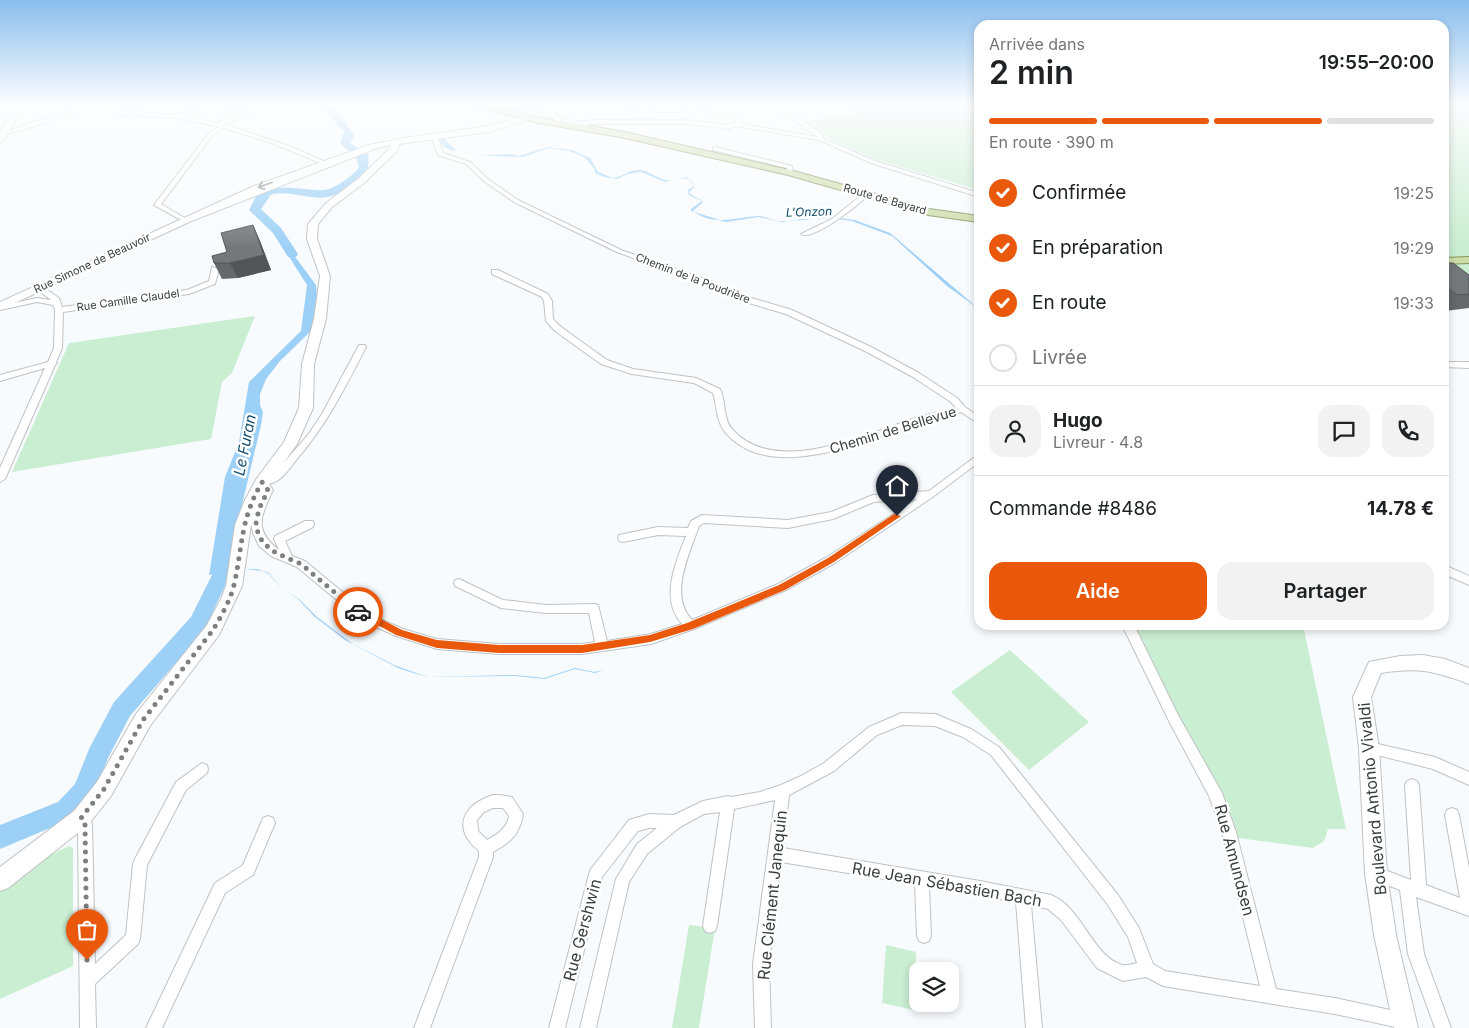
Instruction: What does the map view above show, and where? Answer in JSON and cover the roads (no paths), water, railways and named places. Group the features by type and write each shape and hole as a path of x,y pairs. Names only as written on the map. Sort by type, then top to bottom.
{"main road":[{"name":"Rue Simone de Beauvoir","path":"0,307 37,292 184,220 257,188 358,152"},
{"path":"384,152 384,158"},
{"path":"0,880 81,818 104,789 143,720 213,630 229,600 236,571 243,525 250,502 290,444 301,424 306,408 308,364 320,319 325,276 321,260 312,239 313,224 329,205 391,152"},
{"name":"Route de Bayard","path":"698,152 790,173 928,212 974,218"},
{"path":"1449,260 1469,260"},
{"name":"Boulevard Antonio Vivaldi","path":"1405,1024 1385,935 1376,874 1369,748 1362,697 1375,667 1408,661 1450,667 1469,676"}],"street":[{"path":"184,220 157,205 197,152"},
{"path":"294,152 327,164"},
{"name":"Chemin de la Poudrière","path":"439,152 440,154 468,163 500,191 524,205 619,251 705,282 734,296 789,312 816,323 916,375 954,400 962,409"},
{"path":"727,152 790,167 790,173"},
{"path":"849,152 872,162 974,193"},
{"path":"804,234 836,218 866,194"},
{"name":"Rue Camille Claudel","path":"58,306 189,292 212,282 215,269"},
{"name":"Chemin de Bellevue","path":"494,272 545,296 548,300 549,319 558,329 604,362 632,371 696,381 717,391 724,421 730,431 757,449 800,454 823,451 849,445 924,418 962,409 974,417"},
{"path":"37,292 58,306"},
{"path":"0,479 53,363 58,348 58,306 56,300 37,292"},
{"path":"362,347 326,415 311,437 275,479 262,482 268,490 257,515 258,533 269,548 301,564 365,617 400,633 437,644 499,649 582,649 650,638 690,626 782,587 831,560 930,494 974,461"},
{"path":"0,378 53,363"},
{"path":"1449,366 1469,365"},
{"path":"690,626 680,614 675,601 676,584 695,524 702,518 788,524 833,515 874,499 930,494"},
{"path":"288,558 279,539 309,524"},
{"path":"623,538 658,530 692,532"},
{"path":"1449,571 1469,581"},
{"path":"459,583 501,604 546,609 594,608 602,646"},
{"name":"Rue Amundsen","path":"1130,630 1174,719 1216,793 1229,832 1270,996"},
{"path":"588,1028 623,879 642,849 675,822 703,808 728,802 760,798 784,791 829,767 873,731 901,719 936,720 966,733 996,751 1112,900 1134,934 1147,969 1163,978 1270,996 1405,1024"},
{"path":"1369,748 1435,763 1469,779"},
{"path":"88,980 133,939 140,864 181,786 202,768"},
{"path":"1412,785 1416,954 1443,1028"},
{"name":"Rue Clément Janequin","path":"763,1028 761,964 784,791"},
{"path":"710,926 728,802"},
{"path":"1376,874 1469,907 1452,815"},
{"path":"81,818 85,824 87,1027"},
{"name":"Rue Gershwin","path":"557,1028 596,874 634,825 650,821 675,822"},
{"path":"154,1028 220,888 248,870 268,823"},
{"path":"422,1028 486,857 486,848"},
{"name":"Rue Jean Sébastien Bach","path":"775,854 922,878 1051,902 1072,922 1102,963 1123,973 1147,969"},
{"path":"922,878 924,936"},
{"path":"1023,896 1034,1028"}],"water":[{"path":"462,152 519,156 538,152 523,157 490,156"},
{"path":"571,152 576,152 590,158 598,172 613,178 639,170 646,171 665,180 678,179 665,182 641,172 628,174 617,179 604,177 595,173 594,168 584,157"},
{"path":"364,153 368,154 369,159 365,172 339,193 318,198 278,193 262,201 257,211 276,231 316,285 317,295 311,331 280,361 266,379 260,394 260,405 263,412 261,425 236,530 229,572 209,575 225,477 239,442 249,382 301,331 307,285 274,233 253,212 256,200 262,193 271,189 325,190 332,188 355,172 359,166 355,156"},
{"path":"694,186 690,194 702,201 689,195 688,190"},
{"path":"703,202 693,211 695,212 691,211 691,209"},
{"path":"695,212 719,220 700,216"},
{"path":"757,216 776,221 758,217 726,222 719,220"},
{"path":"836,219 855,220 890,233 974,305 947,286 892,236 852,221"},
{"path":"245,569 257,569 269,573 280,587 269,574 262,571"},
{"path":"287,592 299,599 317,617 353,644 394,665 427,677 398,668 345,640 315,617 298,599"},
{"path":"575,668 594,672 604,670 595,673 575,669 544,679 515,676 428,677 515,675 544,678"}],"waterway":[{"name":"Le Furan","path":"264,196 261,197 255,210 277,231 292,254"},
{"name":"Le Furan","path":"0,837 66,810 84,791 98,754 122,709 198,623 221,575 225,549"}],"water label":[{"name":"L'Onzon","path":"809,212"}]}
